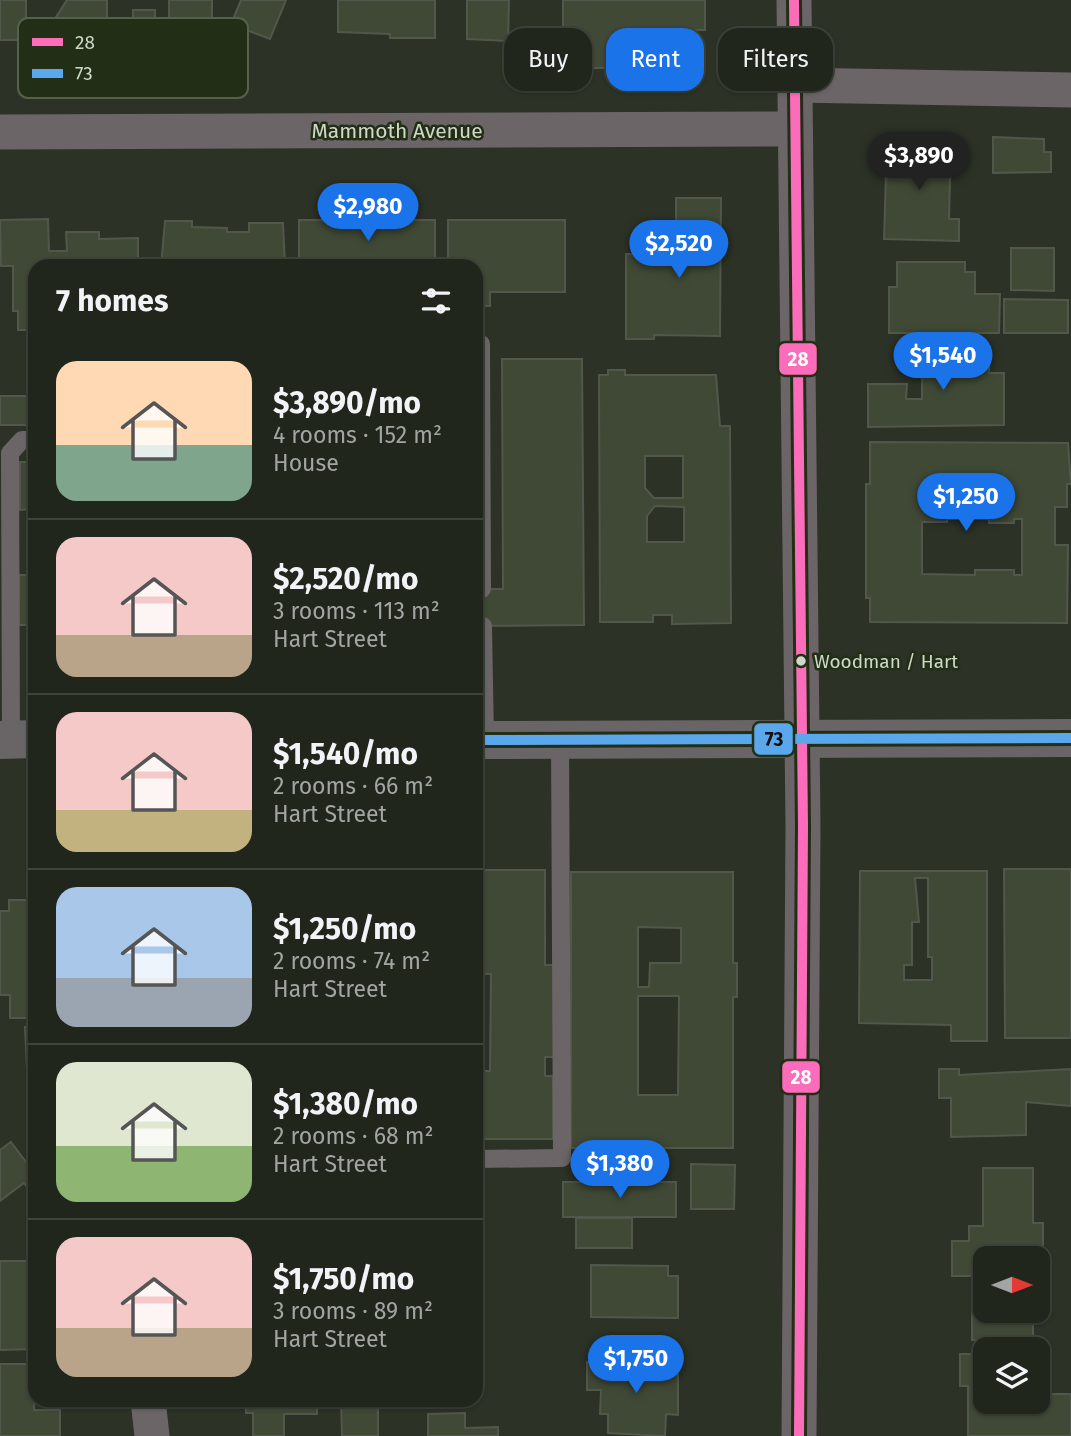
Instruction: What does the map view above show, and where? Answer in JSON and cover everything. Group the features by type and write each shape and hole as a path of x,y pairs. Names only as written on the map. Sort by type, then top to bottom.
{"main road":[{"path":"483,740 1071,738"}],"street":[{"path":"794,0 794,28"},
{"path":"833,86 1071,90"},
{"path":"795,91 801,740 799,1436"},
{"name":"Mammoth Avenue","path":"0,132 795,129"},
{"path":"150,1407 152,1436"}],"lane":[{"path":"15,739 10,453 22,440 28,440"},
{"path":"483,1158 562,1158 560,740"}],"building":[{"path":"0,0 26,0 26,18 18,18 18,40 0,40"},
{"path":"67,0 107,0 107,18 56,17"},
{"path":"169,0 212,0 212,18 169,18"},
{"path":"241,0 286,0 270,39 248,31 248,18 234,18"},
{"path":"338,0 435,0 435,38 390,38 390,34 338,32"},
{"path":"467,0 509,0 508,28 504,28 504,41 467,39"},
{"path":"563,0 705,0 705,30 606,28 606,68 592,68 592,28 563,28"},
{"path":"133,10 155,10 155,18 133,18"},
{"path":"993,137 1044,139 1044,152 1051,152 1051,172 993,173"},
{"path":"887,141 951,142 949,219 959,219 959,241 884,239"},
{"path":"676,198 721,198 720,336 654,335 654,339 626,339 626,254 697,254 697,237 676,237"},
{"path":"48,219 49,251 67,251 66,232 99,232 99,239 138,238 138,259 28,259 28,330 18,330 18,311 13,311 13,266 1,266 0,220"},
{"path":"299,220 341,220 341,226 383,226 383,220 435,220 435,259 299,259"},
{"path":"448,220 565,220 565,292 490,292 490,306 483,306 483,259 448,259"},
{"path":"165,221 192,221 192,227 227,228 227,232 249,232 249,223 283,223 285,259 162,259"},
{"path":"1011,248 1054,248 1054,291 1011,290"},
{"path":"897,262 965,262 965,272 975,272 975,294 1000,294 999,333 889,333 889,287 897,287"},
{"path":"1004,299 1068,300 1068,333 1004,333"},
{"path":"914,347 989,347 989,373 1004,373 1004,425 868,427 868,384 907,384 906,399 922,399 922,377 913,377"},
{"path":"502,359 582,359 584,625 483,626 483,589 503,589"},
{"path":"608,370 625,370 625,375 716,375 720,426 730,426 731,623 672,624 672,615 653,615 653,622 600,622 599,375 608,375","holes":["645,456 683,456 683,498 654,498 645,488","655,506 684,507 684,542 647,542 647,516"]},
{"path":"0,396 28,396 28,425 0,425"},
{"path":"870,442 1068,443 1071,484 1067,484 1067,507 1055,507 1055,545 1068,545 1067,623 870,622 870,598 866,598 866,484 870,484","holes":["989,519 989,523 1014,523 1014,519 1022,519 1022,575 1014,575 1014,570 975,570 975,575 922,574 922,522"]},
{"path":"20,462 28,462 28,509 20,510"},
{"path":"19,575 28,575 28,625 19,625"},
{"path":"1004,869 1071,869 1071,1038 1005,1038"},
{"path":"483,870 545,870 545,965 555,965 555,1057 545,1057 545,1076 553,1076 553,1139 483,1139 483,1071 490,1071 491,974 483,974"},
{"path":"860,871 987,871 987,1041 951,1041 951,1025 859,1023","holes":["915,878 928,878 928,957 932,957 932,980 904,980 904,965 912,965 912,922 919,922"]},
{"path":"571,872 733,872 733,963 737,963 737,997 733,997 733,1148 571,1148","holes":["638,927 681,928 681,963 650,963 649,987 638,987","638,996 679,996 678,1095 638,1095"]},
{"path":"9,900 28,900 28,1018 10,1018 10,995 0,995 0,911 9,911"},
{"path":"25,1027 28,1027 27,1070"},
{"path":"939,1069 959,1069 959,1075 1071,1069 1071,1106 1026,1102 1026,1135 951,1137 951,1098 939,1098"},
{"path":"11,1142 28,1165 28,1188 24,1183 0,1201 0,1150"},
{"path":"691,1164 735,1165 734,1209 691,1209"},
{"path":"983,1168 1033,1168 1033,1223 1043,1223 1043,1246 973,1246 973,1323 1033,1323 1033,1337 973,1337 972,1340 972,1276 952,1276 952,1241 969,1241 969,1226 983,1226"},
{"path":"563,1182 676,1182 676,1217 563,1217"},
{"path":"576,1218 632,1218 632,1248 576,1248"},
{"path":"0,1261 28,1261 28,1349 0,1350"},
{"path":"591,1265 668,1266 668,1276 678,1276 678,1318 591,1317"},
{"path":"960,1354 973,1354 973,1414 1050,1414 1050,1394 1071,1394 1071,1436 968,1436 968,1386 960,1386"},
{"path":"587,1362 678,1364 678,1415 666,1414 665,1436 608,1433 608,1414 600,1414 601,1390 587,1390"},
{"path":"0,1364 28,1364 28,1407 34,1407 34,1410 60,1410 60,1436 0,1436"},
{"path":"246,1407 317,1407 317,1414 284,1414 284,1436 253,1436 253,1413 246,1413"},
{"path":"341,1407 378,1407 378,1436 342,1436"},
{"path":"465,1413 465,1428 498,1427 498,1436 428,1436 428,1414"}],"transit line":[{"name":"28","path":"794,0 803,826 799,1436"},
{"name":"73","path":"483,740 1071,738"}],"place":[{"name":"Woodman / Hart","path":"801,661"}]}
